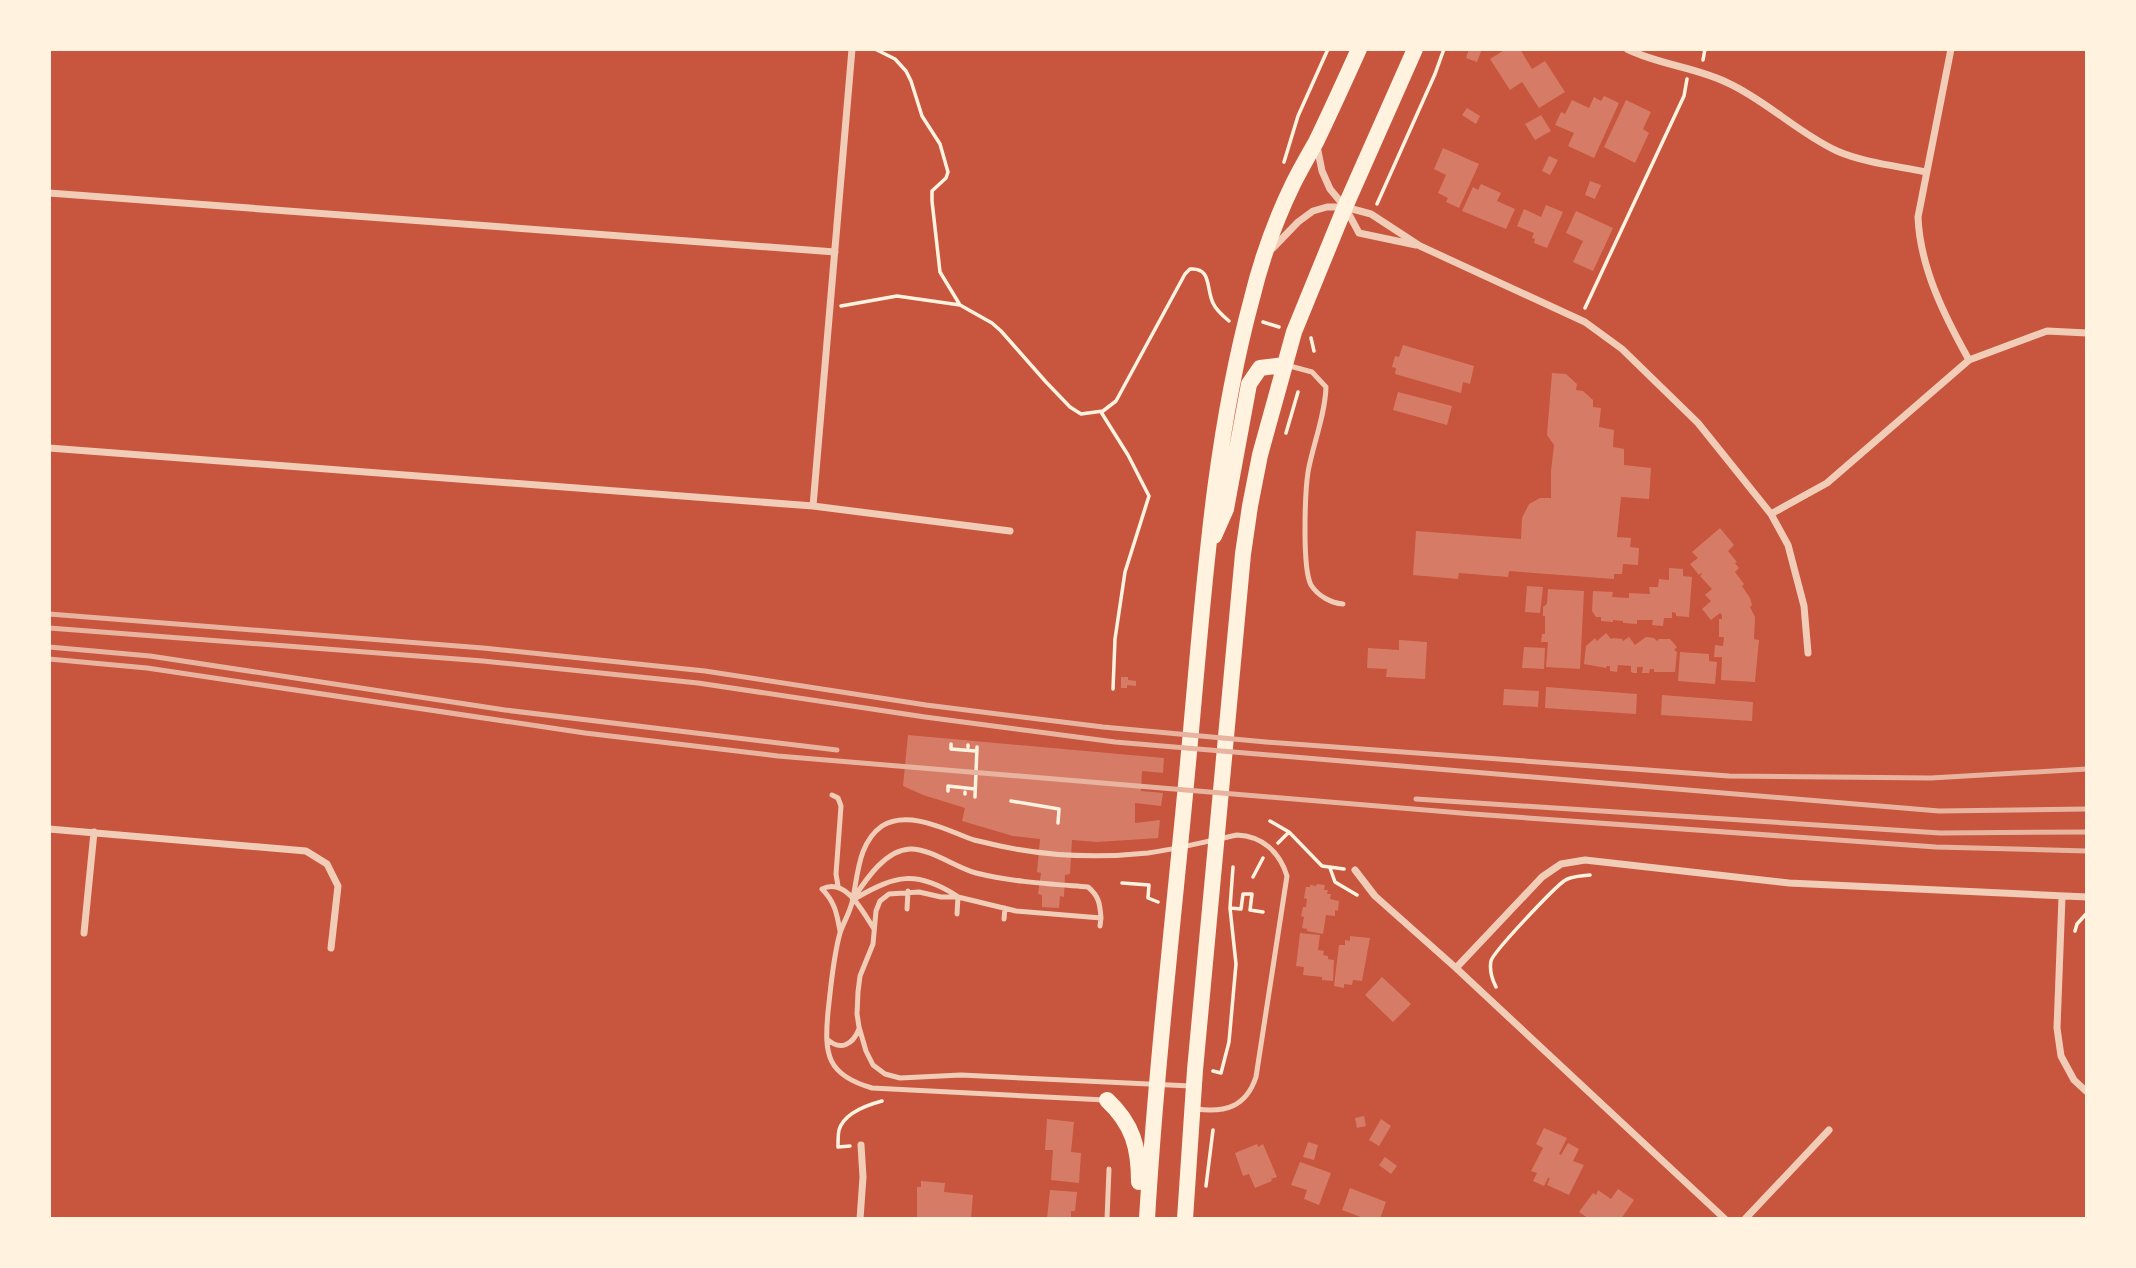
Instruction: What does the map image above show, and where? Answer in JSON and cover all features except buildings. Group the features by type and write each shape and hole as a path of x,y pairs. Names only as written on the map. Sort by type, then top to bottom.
{"main road":[{"path":"1147,1219 1152,1130 1218,458 1247,317 1265,257 1292,187 1359,49"},
{"path":"1185,1219 1194,1086 1230,692 1250,506 1260,455 1294,332 1345,207 1415,49"},
{"path":"1208,548 1226,509 1249,384 1260,369 1284,365"},
{"path":"1107,1100 1122,1114 1139,1156 1139,1219"}],"street":[{"path":"813,506 852,49"},
{"path":"1627,49 1641,56 1727,82 1839,151 1926,172"},
{"path":"1951,49 1918,217 1922,255 1948,321 1969,360"},
{"path":"1316,142 1330,189 1345,207 1359,233 1420,246"},
{"path":"49,193 835,252"},
{"path":"1265,257 1281,237 1313,211 1327,207 1345,207 1371,214 1420,246 1580,319 1622,349 1698,423 1771,514 1788,545 1804,606 1808,653"},
{"path":"1771,514 1827,484 1969,360 2047,331 2087,333"},
{"path":"49,448 813,506 1010,531"},
{"path":"49,829 306,851 327,864 338,886 331,948"},
{"path":"84,933 94,832"},
{"path":"1456,968 1542,877 1561,864 1585,860 1790,883 2087,897"},
{"path":"1355,870 1375,896 1725,1219"},
{"path":"2062,897 2057,1028 2061,1056 2074,1080 2087,1092"},
{"path":"1745,1219 1829,1130"},
{"path":"860,1219 863,1177 861,1145"}],"lane":[{"path":"1284,365 1312,372 1326,387 1308,473 1305,546 1309,582 1316,593 1343,604"},
{"path":"832,794 838,798 841,806 836,874 838,887"},
{"path":"1107,1100 872,1088 845,1077 832,1064 825,1037 840,932 853,899 861,855 872,837 883,826 912,820 977,841 1015,849 1068,854 1108,856 1150,852 1237,835 1250,835 1275,852 1284,864 1287,876 1256,1077 1251,1092 1240,1102 1222,1111 1193,1109"},
{"path":"853,899 864,883 891,855 911,849 974,872 1023,881 1088,887 1100,903 1100,926"},
{"path":"853,899 902,877 944,888 958,897"},
{"path":"840,932 836,908 822,889 829,886 838,887 853,899 874,929"},
{"path":"1101,918 1052,915 958,897 908,891 889,894 880,901 873,944 860,976 857,1014 866,1051 873,1065 885,1074 900,1077 961,1075 1194,1086"},
{"path":"907,909 908,891"},
{"path":"957,914 958,897"},
{"path":"1004,919 1005,908"},
{"path":"1051,923 1052,915"},
{"path":"825,1037 834,1045 850,1044 859,1027"},
{"path":"1107,1219 1109,1169"}],"path":[{"path":"875,49 895,59 906,71 922,116 940,144 948,172 946,178 932,191 938,259 940,272 960,305"},
{"path":"1381,199 1444,49"},
{"path":"1580,319 1684,96 1689,69"},
{"path":"830,305 843,306 897,296 960,305 1002,331 1046,383 1081,414 1101,412 1116,401 1190,269 1198,268 1205,273 1214,306 1229,321"},
{"path":"1247,317 1310,339"},
{"path":"1285,436 1298,392"},
{"path":"1101,412 1128,454 1149,496 1125,572 1115,639 1113,689"},
{"path":"951,745 951,749 976,749 975,797"},
{"path":"949,791 948,786 965,792 975,789"},
{"path":"1011,801 1059,808 1058,823"},
{"path":"1270,821 1289,832 1322,866 1355,870"},
{"path":"1494,1003 1502,993 1496,987 1490,965 1492,957 1502,944 1565,879 1588,875 1602,876"},
{"path":"1122,883 1149,886 1148,898 1158,902"},
{"path":"1221,1073 1229,1042 1236,964 1231,893"},
{"path":"1230,908 1241,909 1242,894 1252,894 1250,910 1263,912"},
{"path":"861,1145 838,1147 839,1130 844,1120 873,1103 887,1100"},
{"path":"1205,1194 1213,1130"}],"railway":[{"path":"49,614 483,648 705,671 926,705 1103,727 1266,742 1729,776 1931,778 2087,769"},
{"path":"49,628 483,661 698,683 1115,742 1939,811 2087,809"},
{"path":"49,647 150,656 505,710 837,750"},
{"path":"49,659 147,668 585,733 778,756 1473,814 1936,847 2087,851"},
{"path":"1416,799 1940,833 2087,832"}]}
